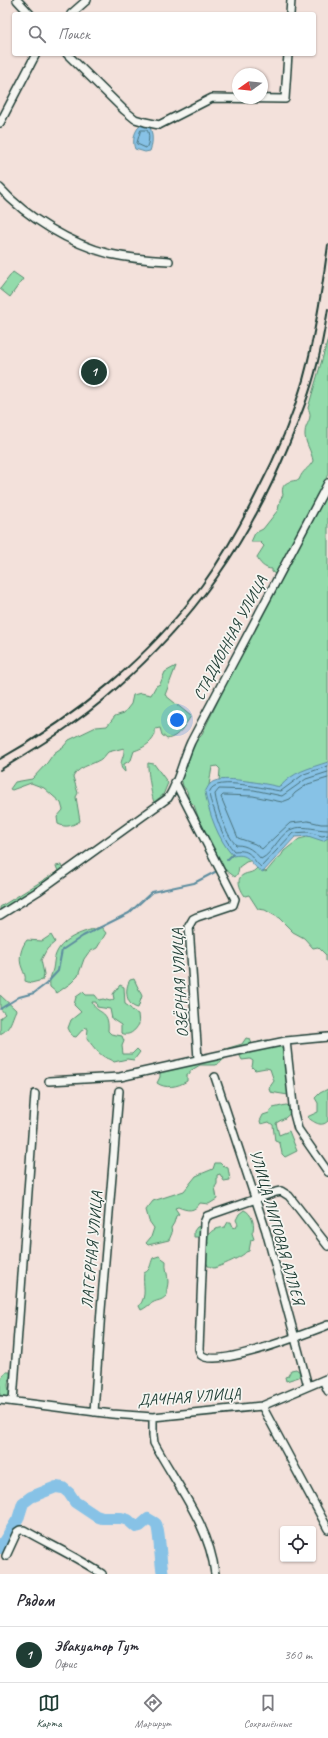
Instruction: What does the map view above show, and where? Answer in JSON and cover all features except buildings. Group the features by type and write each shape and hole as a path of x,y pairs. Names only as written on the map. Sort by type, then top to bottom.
{"street":[{"path":"17,0 28,12"},
{"path":"72,12 87,0"},
{"path":"290,12 291,0"},
{"path":"0,123 35,56"},
{"path":"69,56 135,119 159,125 212,98 285,100 288,56"},
{"path":"2,194 41,223 74,241 110,254 168,261"},
{"name":"СТАДИОННАЯ УЛИЦА","path":"0,915 40,890 162,804 172,793 191,742 328,483"},
{"name":"ОЗЁРНАЯ УЛИЦА","path":"175,782 235,899 233,905 197,917 193,919 189,926 198,1058"},
{"path":"50,1081 120,1077 198,1058 328,1036"},
{"path":"286,1042 293,1106 298,1128 308,1145 328,1172"},
{"name":"УЛИЦА ЛИПОВАЯ АЛЛЕЯ","path":"215,1077 277,1272 308,1386"},
{"name":"ЛАГЕРНАЯ УЛИЦА","path":"94,1412 101,1302 119,1091"},
{"path":"13,1401 34,1094"},
{"path":"328,1246 286,1193 276,1192 210,1214 205,1219 198,1344 199,1352 208,1359 229,1356 256,1350 328,1325"},
{"path":"325,1379 328,1391"},
{"name":"ДАЧНАЯ УЛИЦА","path":"0,1400 94,1412 153,1416 262,1406 325,1379"},
{"path":"262,1406 328,1529"},
{"path":"153,1416 154,1443 202,1528 214,1565 215,1574"},
{"path":"6,1556 17,1532 24,1530 83,1561 102,1574"}],"green space":[{"path":"13,272 23,279 10,297 0,289"},
{"path":"328,339 328,473 325,483 317,494 301,531 277,575 272,572 272,569 263,565 257,557 264,546 260,542 251,542 255,533 263,529 278,510 280,500 283,495 282,491 284,485 292,481 299,480 313,461 305,436 305,430 310,418 308,408"},
{"path":"328,494 328,764 288,788 219,782 220,769 217,766 212,767 209,785 210,795 253,860 246,862 239,867 238,873 235,877 222,867 219,858 202,828 194,805 189,800 181,778 187,757 196,741 201,736 263,608 275,593 282,575 324,498"},
{"path":"176,666 165,695 191,716 181,730 171,738 167,739 162,735 160,728 155,729 152,740 146,746 134,751 131,760 124,764 125,772 121,767 124,748 108,752 100,760 76,772 73,777 78,793 76,797 80,821 69,826 58,824 57,817 63,810 61,803 44,788 31,783 12,790 10,789 15,782 32,779 54,753 64,746 69,740 96,727 107,726 115,716 124,713 131,704 133,695 141,693 151,695 156,686 160,684 165,672"},
{"path":"148,763 154,764 168,783 163,795 154,802 148,770"},
{"path":"328,832 328,963 326,961 326,955 318,947 313,948 304,938 293,932 279,918 265,910 258,909 249,895 245,896 243,894 240,888 239,879 257,868 266,872 284,851 299,839"},
{"path":"61,865 62,870 59,874 23,898 0,911 0,907 58,871 56,866"},
{"path":"101,927 106,933 97,948 89,952 84,959 78,976 57,993 50,987 50,978 55,957 59,948 75,936"},
{"path":"51,935 55,942 47,949 41,960 44,974 43,980 31,983 25,981 25,976 20,961 25,943 27,940 42,941"},
{"path":"134,979 142,996 138,1008 131,1004 127,997 128,984 130,980"},
{"path":"120,985 124,987 125,1004 138,1014 139,1024 132,1033 121,1033 121,1025 112,1019 110,1009 97,1007 96,1002 92,1002 96,1009 105,1015 108,1024 108,1031 111,1034 122,1036 124,1041 122,1046 123,1054 132,1054 137,1049 140,1052 134,1060 127,1059 114,1062 104,1057 92,1045 87,1038 88,1029 85,1027 76,1037 72,1036 68,1028 71,1020 81,1012 74,1005 76,997 83,992 86,995 95,995 99,1000 103,999 110,1001 114,999 113,994"},
{"path":"0,995 16,1010 9,1027 0,1034 0,1018 5,1014 0,1008"},
{"path":"246,1038 250,1039 252,1044 266,1040 272,1041 283,1038 286,1041 288,1095 270,1092 269,1088 274,1081 270,1069 266,1068 255,1070 252,1067 253,1061 250,1059 242,1060 239,1054 227,1057 216,1065 200,1065 190,1071 190,1074 187,1075 187,1081 180,1085 168,1087 157,1083 160,1077 160,1071 164,1069 170,1070 175,1066 218,1055 225,1049 242,1044"},
{"path":"328,1089 328,1121 323,1124 318,1124 307,1117 318,1112 318,1103 315,1098 320,1093"},
{"path":"286,1105 291,1106 293,1111 276,1123 279,1135 289,1131 297,1151 285,1157 282,1154 280,1143 275,1141 273,1125 269,1122 261,1124 260,1121 263,1115 269,1113 273,1108"},
{"path":"215,1163 220,1163 228,1168 230,1180 224,1181 220,1174 217,1175 217,1184 215,1187 217,1199 209,1204 200,1203 198,1206 190,1210 178,1207 175,1208 179,1214 176,1216 171,1228 172,1233 169,1240 148,1245 146,1243 151,1237 154,1228 149,1221 146,1210 153,1201 184,1191 196,1176 213,1169"},
{"path":"244,1210 251,1217 254,1227 252,1233 254,1239 251,1240 249,1251 226,1264 213,1268 208,1266 205,1254 205,1249 208,1243 206,1239 210,1233 219,1228 225,1227 228,1222 231,1222 233,1227 236,1228 238,1224 236,1220 239,1214"},
{"path":"201,1226 202,1237 194,1237 194,1231 197,1227"},
{"path":"159,1256 166,1261 168,1282 167,1295 163,1299 152,1303 141,1310 139,1306 142,1302 144,1294 144,1273 149,1269 153,1258"},
{"path":"296,1369 300,1372 299,1377 286,1381 285,1377 288,1376 291,1370"},
{"path":"6,1372 10,1372 8,1385 9,1394 8,1398 3,1398 0,1396 0,1380"}],"water":[{"path":"141,125 150,127 152,133 152,145 150,151 145,152 135,149 134,136"},
{"path":"328,762 328,838 323,841 308,836 295,837 263,872 244,856 233,856 223,842 209,809 205,792 210,784 215,781 228,779 280,787 296,774"}],"waterway":[{"path":"227,860 233,854"},
{"path":"0,1009 19,997 34,993 46,984 58,971 62,950 83,936 129,913 152,892 194,883 215,872"},
{"path":"0,1548 18,1519 23,1503 31,1497 56,1487 63,1488 69,1493 75,1502 96,1516 102,1518 121,1518 128,1520 136,1527 140,1526 148,1519 155,1523 158,1533 163,1574"}],"railway":[{"path":"0,759 57,724 110,683 159,637 202,585 217,563 238,528 264,478 277,451 294,408 303,380 315,330 328,245"},
{"path":"0,770 45,742 103,701 144,663 170,636 194,608 216,578 237,548 255,516 288,447 304,407 314,376 322,344 328,309"}],"place":[{"name":"Эвакуатор Тут","path":"94,372"}]}
